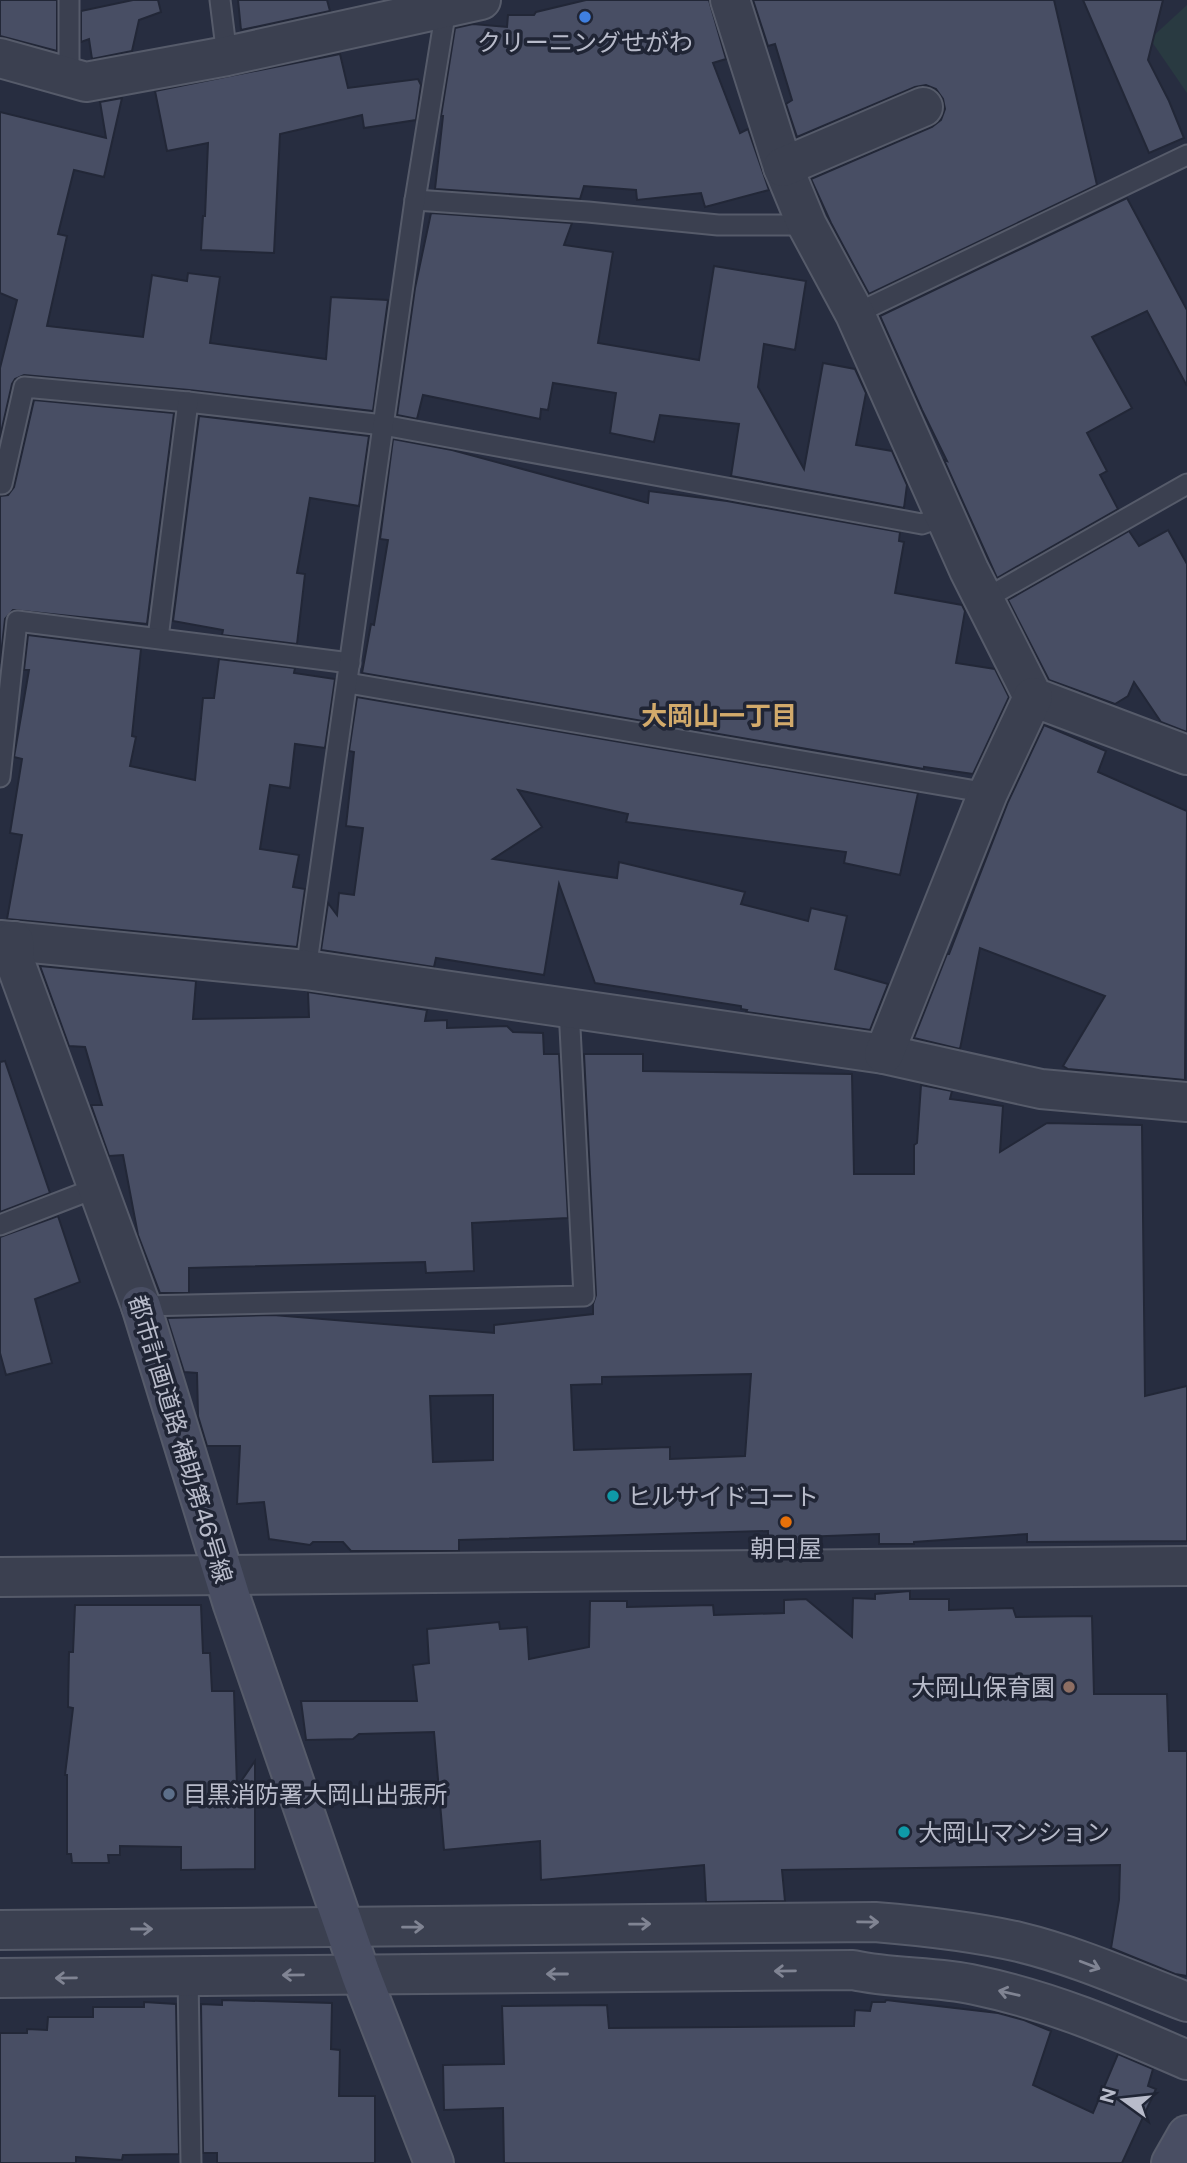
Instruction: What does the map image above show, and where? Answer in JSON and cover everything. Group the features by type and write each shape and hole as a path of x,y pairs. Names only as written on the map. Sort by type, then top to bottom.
{"street":[{"path":"730,0 783,167 807,225 855,314 983,600 1033,697 1187,755"},
{"path":"0,58 86,82 227,56 466,3"},
{"path":"783,167 923,107"},
{"path":"884,1054 988,793 1033,697"},
{"path":"7,941 306,970 884,1054 1041,1088 1187,1102"},
{"name":"都市計画道路 補助第46号線","path":"7,941 141,1306 223,1575 353,1951 434,2163"},
{"path":"0,1577 1187,1566"},
{"path":"0,1978 188,1976 353,1951 875,1922 943,1928 1019,1942 1068,1956 1187,2002"},
{"path":"0,1930 353,1951 853,1970 972,1984 1041,2000 1106,2024 1187,2060"},
{"path":"1171,2163 1187,2135"}],"lane":[{"path":"69,0 69,78"},
{"path":"220,0 227,56"},
{"path":"306,970 415,200 466,3"},
{"path":"855,314 1187,155"},
{"path":"415,200 588,212 718,225 807,225"},
{"path":"0,484 24,387 188,402 383,425 922,524 945,516"},
{"path":"158,638 188,402"},
{"path":"983,600 1187,484"},
{"path":"0,777 17,621 351,663"},
{"path":"348,683 988,793"},
{"path":"141,1306 584,1296 569,1009"},
{"path":"0,1224 96,1188"},
{"path":"188,1976 191,2163"}],"shaded area":[{"path":"1187,5 1187,93 1150,39"}],"building":[{"path":"0,0 57,0 57,51 0,36"},
{"path":"133,0 158,0 161,12 139,20 132,51 92,59 89,39 81,42 81,11"},
{"path":"238,0 327,0 330,11 241,30"},
{"path":"586,0 709,0 726,59 713,63 740,133 748,129 769,190 705,207 701,193 637,200 636,190 584,186 580,199 435,189 441,116 455,28 473,24 507,27 508,15 534,15 536,12"},
{"path":"753,0 1054,0 1097,185 869,294 811,179 932,127 941,120 945,109 943,99 936,89 926,85 915,87 797,137 786,104 792,100 775,44 768,46"},
{"path":"1083,0 1163,0 1148,60 1184,138 1149,153"},
{"path":"340,54 348,88 418,79 421,85 416,120 364,128 362,115 280,134 274,253 201,250 208,143 167,151 155,91"},
{"path":"122,98 104,177 74,170 58,234 67,236 47,326 143,337 152,275 187,281 188,273 220,277 210,343 326,359 331,297 388,300 373,411 24,375 15,379 12,384 0,437 0,368 17,300 0,293 0,112 106,138 100,102"},
{"path":"1127,198 1187,310 1187,386 1147,311 1092,337 1132,408 1087,433 1107,471 1100,475 1118,509 997,578 880,316"},
{"path":"431,213 572,223 564,245 613,252 598,343 699,360 714,266 806,281 795,350 764,344 758,387 804,469 823,363 855,369 866,393 856,445 892,451 907,485 904,508 731,476 739,424 660,415 654,442 610,433 616,393 553,383 548,410 541,409 540,419 423,395 417,419 397,415 415,288"},
{"path":"34,400 174,413 147,624 13,610 5,619 0,664 0,496 8,495 14,487"},
{"path":"199,416 369,436 359,506 310,498 297,573 305,574 297,644 222,635 223,630 173,621"},
{"path":"393,439 452,450 648,503 649,491 727,501 900,532 899,541 904,542 895,593 962,605 965,611 956,663 995,669 1009,697 973,774 924,769 362,673 371,624 374,625 388,540 380,539"},
{"path":"1168,530 1187,564 1187,732 1161,722 1134,682 1128,696 1115,704 1049,680 1008,600 1129,531 1139,546"},
{"path":"28,635 141,649 132,736 136,737 130,766 195,780 203,698 214,698 219,659 295,668 294,673 335,679 325,748 295,744 290,788 270,785 260,849 299,855 293,887 305,889 297,947 7,919 22,835 10,833 22,759 14,757 29,670 24,670"},
{"path":"357,697 918,793 900,875 844,863 846,852 626,822 628,814 518,790 542,827 493,859 617,878 619,862 745,892 741,904 808,921 811,908 847,916 835,969 888,984 870,1030 746,1012 741,1006 595,983 559,884 544,975 436,958 434,967 321,950 328,903 337,915 339,893 354,895 363,828 346,826 354,752 349,751"},
{"path":"1044,725 1106,751 1098,772 1187,811 1185,1080 1068,1069 1063,1066 1105,996 980,948 960,1049 914,1038 1008,802"},
{"path":"40,966 196,981 193,1019 309,1017 308,992 427,1010 425,1021 447,1020 447,1028 507,1026 513,1032 543,1033 544,1054 559,1054 568,1218 472,1223 474,1271 426,1273 425,1262 189,1268 189,1293 160,1293 138,1235 123,1155 109,1156 91,1105 102,1105 85,1047 69,1046"},
{"path":"584,1054 643,1054 643,1071 852,1074 854,1174 914,1174 914,1145 917,1143 921,1085 952,1091 950,1099 1003,1106 1000,1152 1047,1123 1142,1125 1145,1396 1187,1386 1187,1541 1027,1542 1027,1534 914,1544 879,1544 879,1534 802,1537 802,1544 768,1544 768,1531 459,1540 459,1551 351,1551 343,1542 313,1542 310,1545 269,1539 264,1502 237,1504 240,1446 207,1446 198,1416 197,1373 184,1372 167,1318 273,1315 494,1333 494,1325 593,1314 596,1295","holes":["751,1374 745,1456 670,1459 670,1447 574,1450 571,1385 602,1384 602,1377","493,1395 493,1460 433,1462 430,1396"]},
{"path":"5,1061 50,1193 0,1212 0,1062"},
{"path":"58,1216 80,1282 35,1299 52,1363 6,1375 0,1353 0,1237"},
{"path":"910,1591 910,1599 949,1599 949,1610 1013,1608 1016,1617 1092,1616 1094,1694 1167,1694 1169,1751 1187,1751 1187,1976 1175,1974 1111,1948 1119,1900 1120,1865 782,1870 785,1901 706,1902 704,1865 541,1880 540,1841 444,1850 434,1732 359,1734 353,1739 306,1740 301,1701 417,1701 413,1665 429,1663 427,1629 499,1622 500,1629 527,1627 529,1659 589,1647 590,1601 627,1601 627,1607 713,1605 714,1615 784,1613 784,1600 806,1599 852,1637 853,1598 875,1599 875,1594"},
{"path":"75,1605 201,1605 203,1653 210,1653 212,1691 234,1691 237,1787 255,1761 255,1869 181,1870 181,1847 120,1846 120,1855 108,1855 109,1863 72,1863 71,1854 67,1854 65,1775 73,1708 68,1707 69,1652 73,1652"},
{"path":"222,2000 332,2003 331,2049 340,2050 339,2096 375,2096 375,2163 217,2163 217,2153 203,2153 201,2004 222,2005"},
{"path":"886,2000 998,2013 1051,2031 1033,2085 1093,2113 1118,2054 1153,2069 1148,2086 1156,2089 1122,2163 504,2163 503,2108 444,2110 443,2065 504,2064 502,2006 607,2005 609,2028 854,2026 855,2010 870,2011 872,2002"},
{"path":"144,2002 176,2004 179,2154 123,2155 122,2160 76,2157 76,2163 0,2163 0,2033 27,2033 27,2029 47,2030 48,2017 93,2017 93,2007 144,2007"}],"place":[{"name":"クリーニングせがわ","path":"585,17"},
{"name":"ヒルサイドコート","path":"613,1496"},
{"name":"朝日屋","path":"786,1522"},
{"name":"大岡山保育園","path":"1069,1687"},
{"name":"目黒消防署大岡山出張所","path":"169,1794"},
{"name":"大岡山マンション","path":"904,1832"}],"district":[{"name":"大岡山一丁目","path":"719,715"}]}
